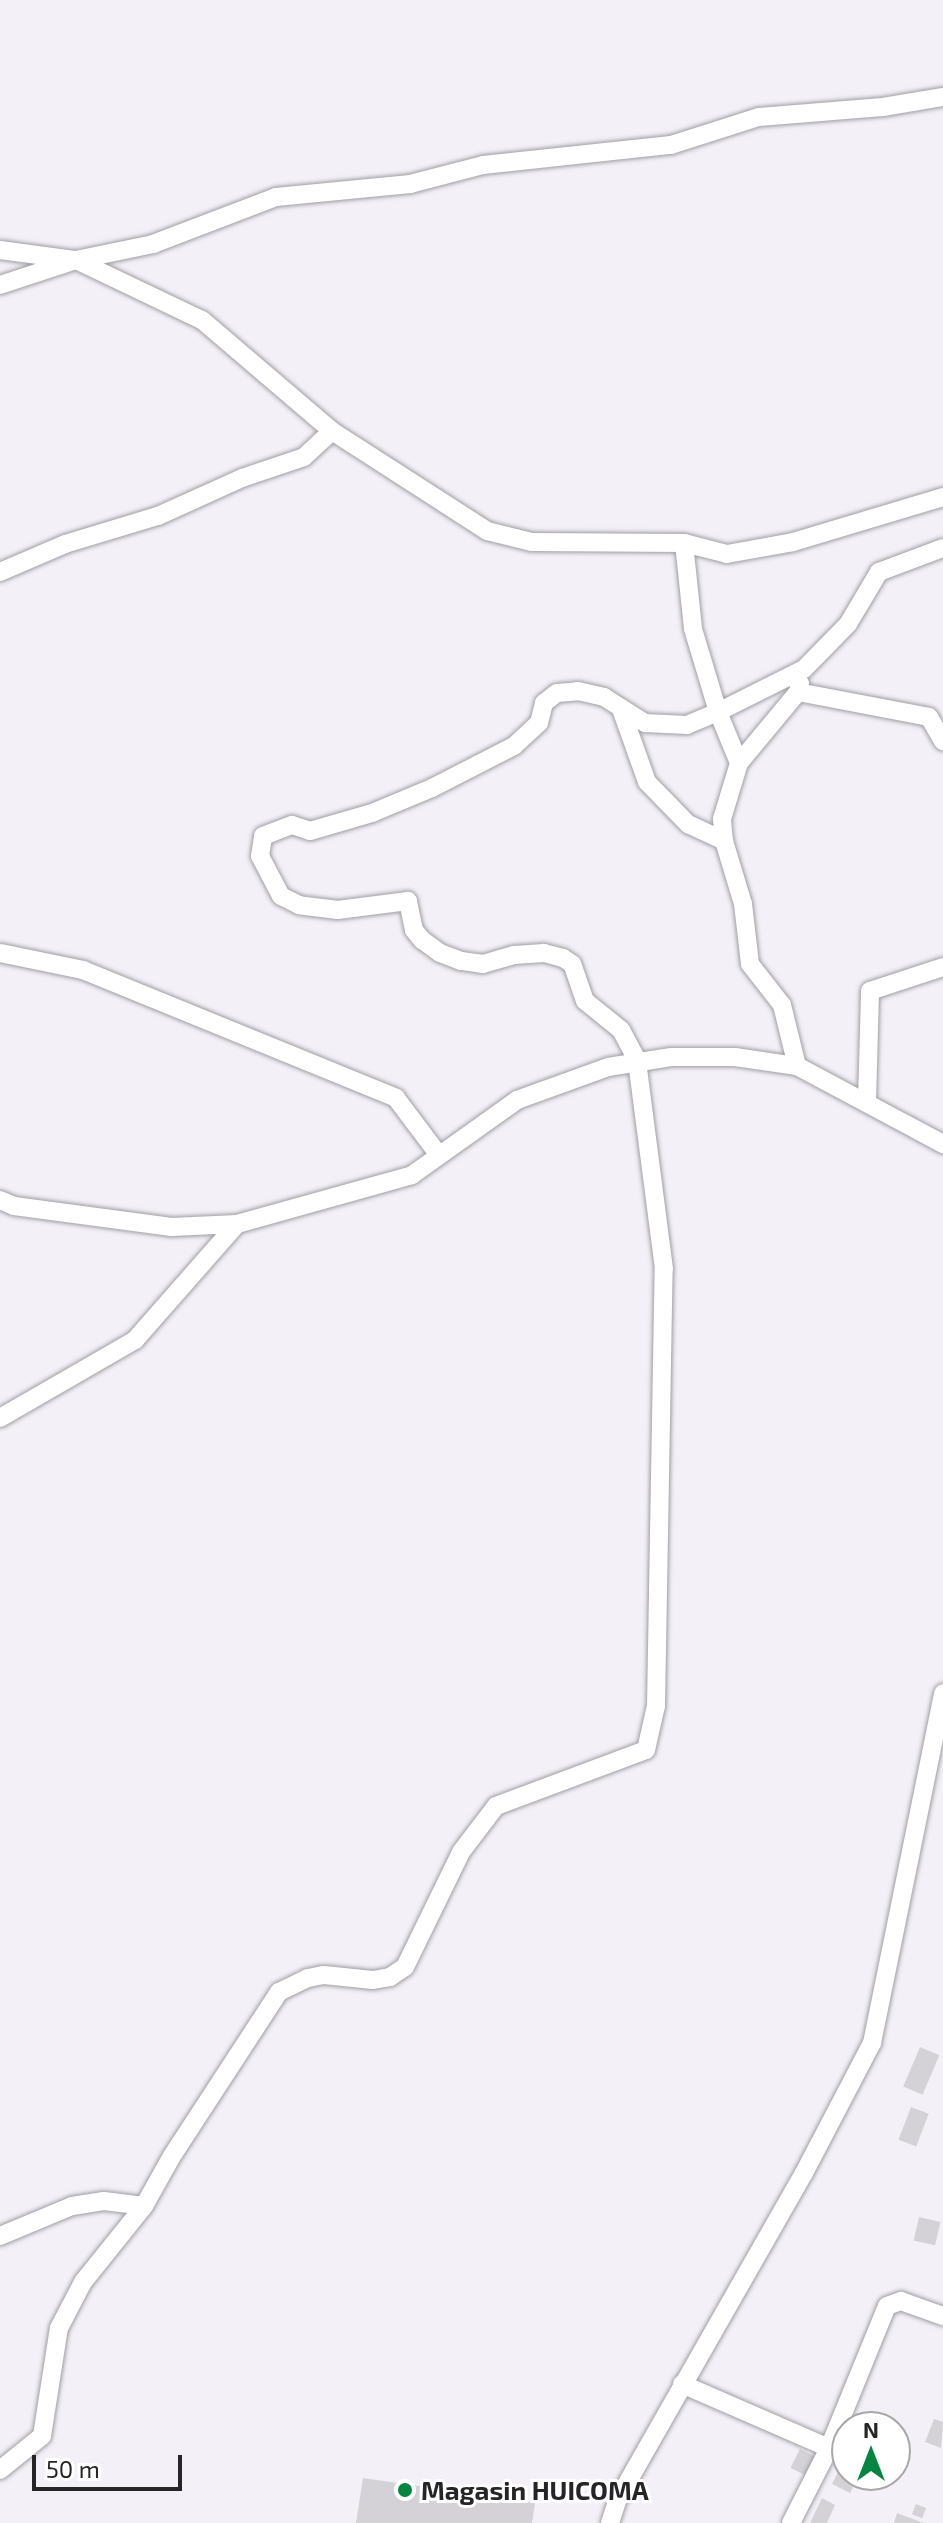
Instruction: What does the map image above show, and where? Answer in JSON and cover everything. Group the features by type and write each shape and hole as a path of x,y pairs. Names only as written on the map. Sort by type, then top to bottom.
{"street":[{"path":"0,285 76,260 153,244 276,197 410,184 483,165 671,145 759,117 883,107 943,97"},
{"path":"0,250 76,260 202,320 332,431 487,531 532,542 684,543 727,554 793,542 943,497"},
{"path":"0,572 65,544 158,516 242,478 304,457 332,431"},
{"path":"684,543 693,629 718,712 739,763"},
{"path":"0,2470 42,2436 59,2328 83,2282 144,2206 172,2156 279,1992 308,1978 324,1975 373,1980 390,1977 405,1967 461,1852 496,1806 646,1750 656,1706 664,1269 637,1060 621,1030 585,1001 572,964 563,958 544,953 514,955 483,964 461,961 440,953 422,940 414,930 408,901 338,910 299,905 281,896 260,856 263,836 292,825 310,831 372,813 432,788 514,746 539,723 544,703 557,693 578,691 604,697 645,723 687,725 718,712 804,669 848,624 879,572 943,548"},
{"path":"797,1066 782,1005 750,964 743,904 724,841 722,819 739,763 798,692 804,669"},
{"path":"798,692 929,717 943,741"},
{"path":"621,709 647,782 688,824 724,841"},
{"path":"0,953 83,970 396,1098 438,1154"},
{"path":"867,1101 870,991 943,967"},
{"path":"0,1200 45,1211 172,1227 237,1224 412,1175 517,1100 637,1060 735,1057 797,1066 943,1144"},
{"path":"0,1418 135,1340 237,1224"},
{"path":"610,2523 618,2499 804,2173 872,2043 943,1693"},
{"path":"0,2236 72,2206 104,2201 144,2206"},
{"path":"791,2523 829,2448 887,2306 901,2301 943,2316"},
{"path":"682,2384 829,2448"}],"building":[{"path":"920,2047 939,2055 923,2095 903,2087"},
{"path":"911,2107 929,2114 916,2146 898,2140"},
{"path":"919,2217 940,2222 935,2245 914,2240"},
{"path":"934,2419 943,2422 941,2448 925,2442"},
{"path":"800,2449 818,2458 808,2477 790,2468"},
{"name":"Magasin HUICOMA","path":"363,2478 535,2503 532,2523 356,2523"},
{"path":"822,2498 835,2505 827,2523 810,2523"},
{"path":"916,2504 926,2508 922,2518 912,2514"},
{"path":"897,2513 924,2523 894,2523"}],"place":[{"name":"Magasin HUICOMA","path":"405,2490"}]}
